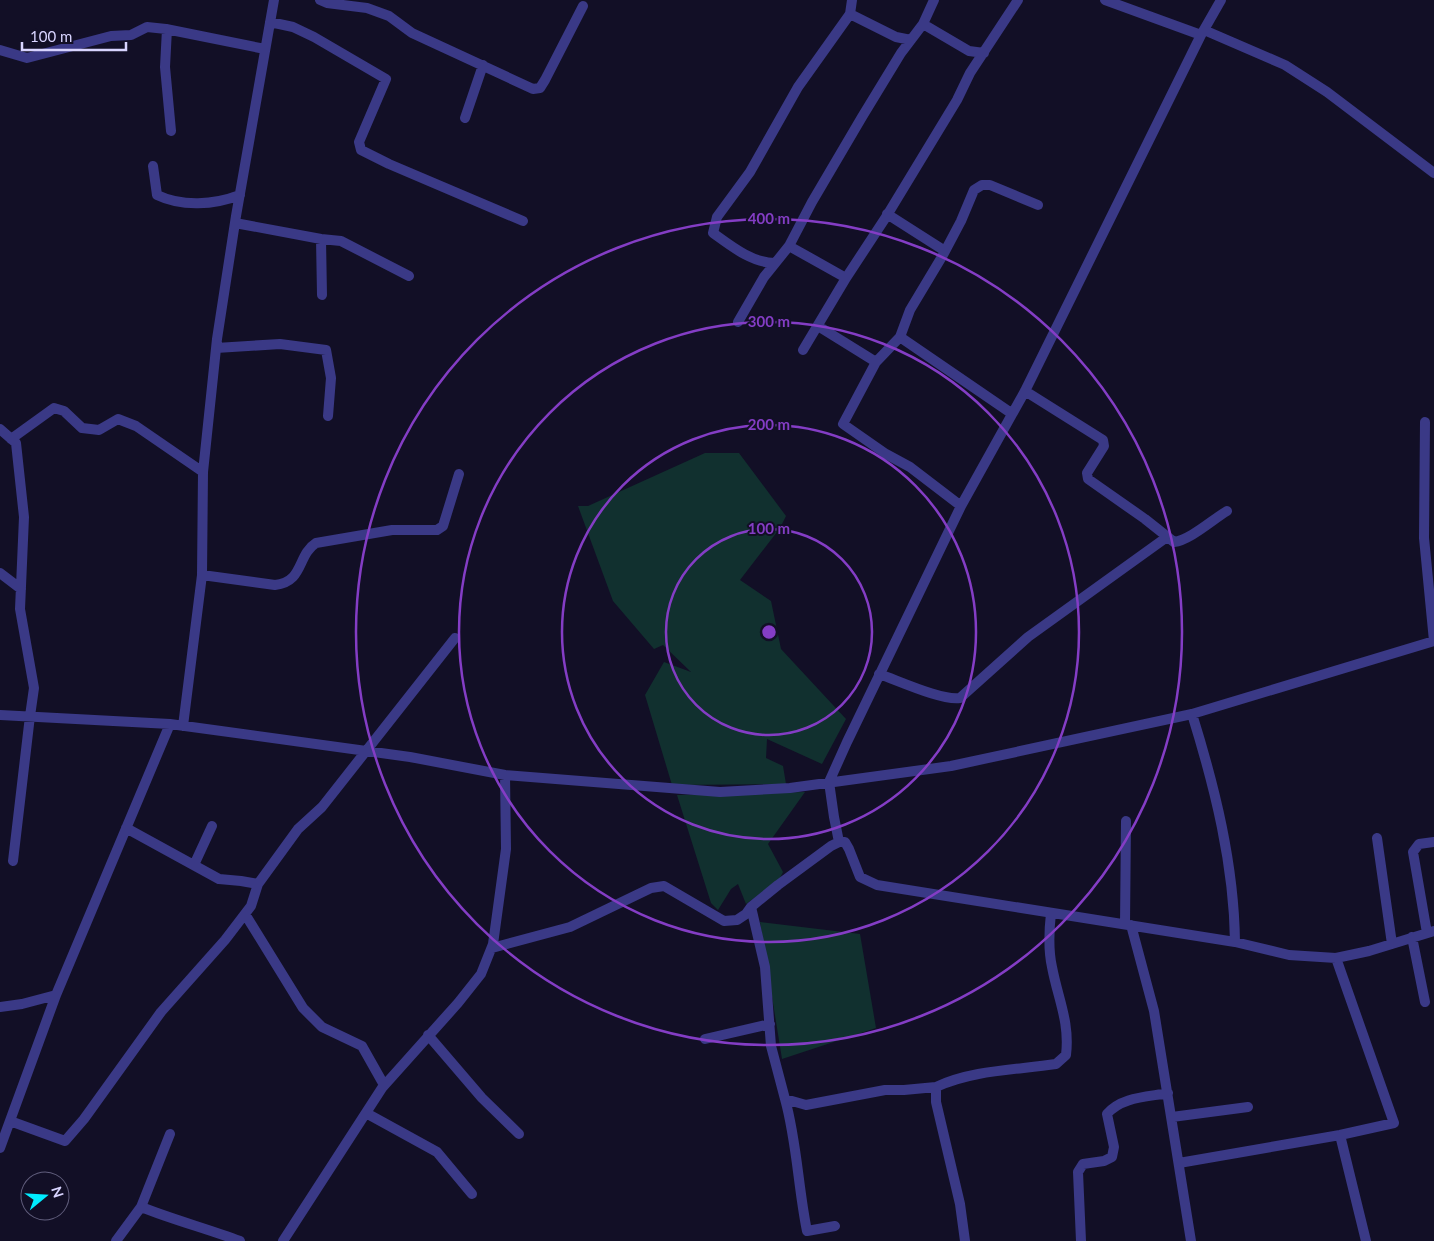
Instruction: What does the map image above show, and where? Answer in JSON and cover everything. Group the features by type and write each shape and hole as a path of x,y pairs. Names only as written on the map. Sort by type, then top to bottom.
{"street":[{"path":"183,726 202,576 203,472 216,348 235,223 274,0"},
{"path":"320,0 367,8 389,16 412,33 533,89 540,88 583,6"},
{"path":"775,263 766,263 739,251 713,233 717,217 750,172 798,87 850,14 852,0"},
{"path":"738,322 764,277 789,246 812,202 862,117 901,53 923,24 934,0"},
{"path":"803,350 957,100 970,73 1018,0"},
{"path":"1105,0 1203,32 1285,64 1326,92 1434,173"},
{"path":"839,842 829,782 961,506 1011,413 1025,391 1203,32 1221,0"},
{"path":"850,14 896,36 911,40"},
{"path":"270,22 293,27 314,36 386,79 359,142 360,150 523,221"},
{"path":"923,24 969,52 984,53"},
{"path":"0,50 27,58 111,36 131,35 147,28 167,29 265,49"},
{"path":"167,29 165,67 171,131"},
{"path":"465,118 483,65"},
{"path":"153,166 157,194 164,198 193,203 225,201 240,195"},
{"path":"961,506 910,466 886,454 843,424 876,362 900,337 910,310 945,252 974,190 982,185 990,185 1038,205"},
{"path":"887,214 945,252"},
{"path":"235,223 341,241 409,276"},
{"path":"321,239 322,295"},
{"path":"789,246 846,278"},
{"path":"818,326 876,362"},
{"path":"900,337 1011,413"},
{"path":"216,348 280,344 326,350 331,378 328,416"},
{"path":"1025,391 1103,440 1104,446 1087,473 1088,479 1174,542 1180,541 1227,510"},
{"path":"11,439 54,408 64,411 82,428 99,430 118,419 136,426 203,472"},
{"path":"0,715 170,724 410,757 505,775 720,792 790,788 951,766 1192,714 1434,641 1424,538 1425,422"},
{"path":"0,429 16,443 24,517 20,610 34,688 13,862"},
{"path":"202,576 275,585 286,584 295,574 309,548 316,543 392,530 437,530 443,526 459,474"},
{"path":"879,674 937,694 955,699 960,698 1028,637 1167,536"},
{"path":"0,573 21,589"},
{"path":"10,1121 65,1141 84,1119 162,1012 225,940 251,906 258,884 298,829 322,807 455,638"},
{"path":"1192,714 1207,765 1229,863 1235,942"},
{"path":"0,1148 56,995 170,724"},
{"path":"283,1241 384,1085 481,974 492,948 506,849 505,775"},
{"path":"1126,822 1128,924 1154,1011 1191,1241"},
{"path":"194,865 212,826"},
{"path":"126,828 219,879 258,884"},
{"path":"1377,838 1392,944"},
{"path":"492,948 570,927 651,888 664,886 724,921 737,920 830,846 839,842 845,842 860,877 877,885 1235,942 1289,955 1336,958 1430,932 1413,852 1419,844 1434,842"},
{"path":"751,907 765,966 771,1046 790,1117 807,1231 835,1226"},
{"path":"785,1099 806,1105 885,1090 936,1087 949,1080 968,1076 1056,1064 1066,1055 1067,1023 1052,967 1049,944 1050,913"},
{"path":"245,914 303,1008 322,1027 362,1046 384,1085"},
{"path":"1412,937 1425,1002"},
{"path":"1179,1163 1340,1135 1394,1123 1336,958"},
{"path":"0,1007 22,1004 56,995"},
{"path":"705,1039 770,1024"},
{"path":"428,1035 482,1098 519,1134"},
{"path":"936,1087 936,1102 960,1204 965,1241"},
{"path":"1081,1241 1078,1172 1083,1164 1104,1161 1112,1157 1114,1147 1107,1114 1112,1108 1122,1102 1168,1093"},
{"path":"1172,1118 1248,1107"},
{"path":"366,1113 437,1152 472,1194"},
{"path":"116,1241 141,1207 170,1134"},
{"path":"1340,1135 1366,1241"},
{"path":"141,1207 162,1216 201,1226 240,1241"}],"green space":[{"path":"705,453 739,453 786,516 780,528 740,580 771,601 781,649 846,719 822,764 767,739 766,758 783,766 786,784 672,785 645,695 664,662 691,672 663,645 654,649 613,601 578,506 588,506"},
{"path":"805,792 768,844 783,872 779,880 746,904 738,884 731,889 718,910 711,903 677,795"},
{"path":"760,922 860,934 876,1028 782,1059"}]}
